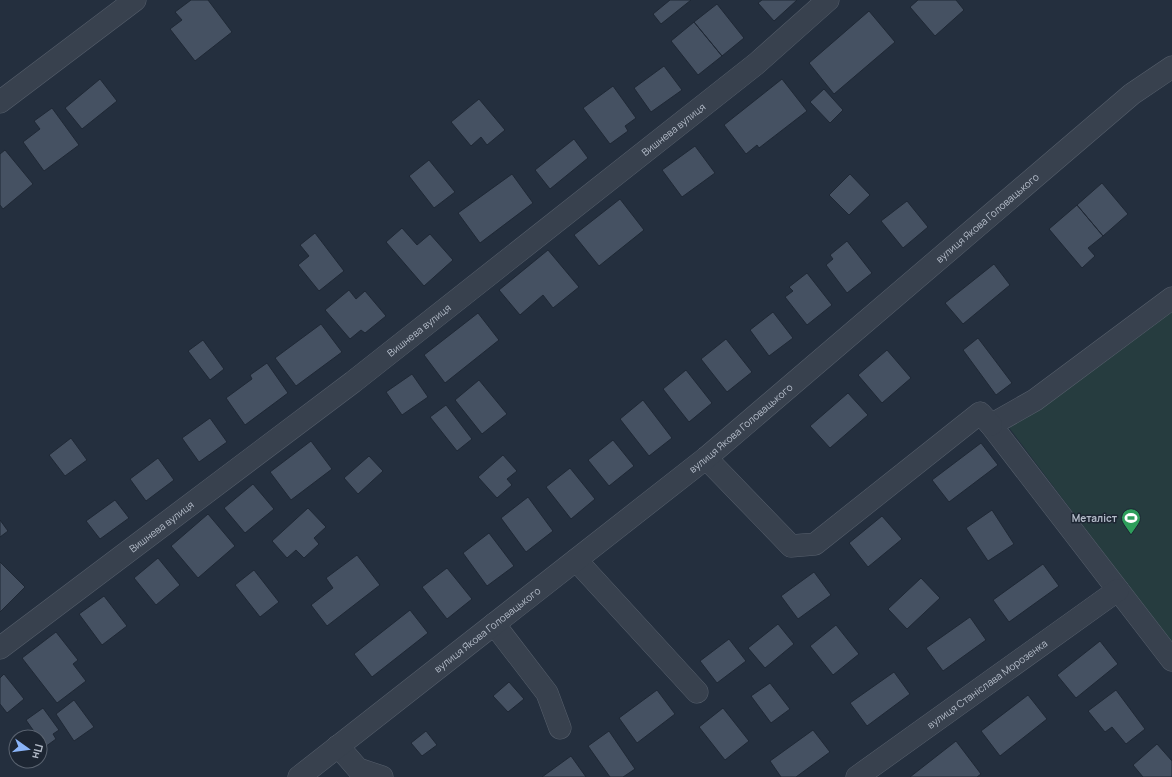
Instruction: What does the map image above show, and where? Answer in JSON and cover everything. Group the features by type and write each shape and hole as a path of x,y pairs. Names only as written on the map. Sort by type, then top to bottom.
{"street":[{"path":"0,102 135,0"},
{"name":"Вишнева вулиця","path":"0,648 353,382 756,64 828,0"},
{"name":"вулиця Якова Головацького","path":"299,777 706,458 1132,94 1172,67"},
{"path":"991,425 1035,400 1172,298"},
{"path":"706,458 791,546 815,544 980,413 991,425 1172,660"},
{"path":"576,560 697,692"},
{"name":"вулиця Станіслава Морозенка","path":"857,777 1118,590"},
{"path":"494,624 547,693 560,728"},
{"path":"338,746 358,769 382,777"}],"green space":[{"name":"Металіст","path":"1172,307 1172,644 1008,426"}],"building":[{"path":"191,0 208,0 232,32 195,61 170,29 182,20 175,12"},
{"path":"670,0 691,0 661,24 653,14"},
{"path":"762,0 797,0 774,21 758,3"},
{"path":"918,0 956,0 964,10 935,36 910,7"},
{"path":"717,4 744,38 722,56 694,22"},
{"path":"869,11 895,42 834,94 809,63"},
{"path":"694,22 722,56 698,75 671,41"},
{"path":"664,66 682,90 651,112 634,88"},
{"path":"100,79 117,101 82,129 65,108"},
{"path":"782,79 807,111 759,148 757,145 746,154 724,125"},
{"path":"613,86 636,118 625,126 628,131 610,144 583,108"},
{"path":"824,89 843,110 830,123 810,102"},
{"path":"479,99 505,130 487,145 481,137 471,146 451,122"},
{"path":"52,108 79,145 44,171 23,142 40,129 34,121"},
{"path":"574,139 588,158 550,189 535,170"},
{"path":"695,146 715,173 682,197 662,170"},
{"path":"5,150 33,184 3,209 0,205 0,154"},
{"path":"429,160 455,192 434,208 409,176"},
{"path":"512,174 533,203 480,243 458,213"},
{"path":"850,174 870,195 849,215 829,195"},
{"path":"1102,183 1128,214 1103,236 1077,205"},
{"path":"620,199 644,230 599,266 574,235"},
{"path":"907,201 928,227 903,248 881,221"},
{"path":"1077,205 1103,236 1088,248 1095,256 1082,268 1049,229"},
{"path":"402,228 417,245 430,234 453,260 424,286 386,242"},
{"path":"315,233 344,271 319,291 298,265 309,256 300,245"},
{"path":"847,241 872,273 847,293 826,265 833,259 830,255"},
{"path":"548,250 579,287 553,308 543,295 520,315 499,290"},
{"path":"994,264 1010,285 963,324 945,303"},
{"path":"807,273 832,305 807,325 785,297 793,291 789,287"},
{"path":"349,290 356,299 365,291 386,316 365,333 361,330 350,339 325,310"},
{"path":"773,312 793,338 769,356 750,330"},
{"path":"478,313 499,340 445,383 424,355"},
{"path":"321,324 342,352 296,386 275,358"},
{"path":"978,338 1012,383 996,395 963,350"},
{"path":"726,339 752,372 727,392 701,359"},
{"path":"203,340 224,369 210,380 188,351"},
{"path":"887,350 911,378 882,403 858,375"},
{"path":"267,363 288,393 245,425 226,398 252,379 250,375"},
{"path":"686,370 712,403 689,422 663,389"},
{"path":"412,374 428,397 402,415 386,392"},
{"path":"479,380 507,414 482,434 455,400"},
{"path":"848,393 868,415 830,448 810,426"},
{"path":"643,400 672,438 649,456 620,419"},
{"path":"446,405 472,439 457,451 430,417"},
{"path":"210,418 227,442 199,462 182,438"},
{"path":"71,438 87,460 65,476 49,455"},
{"path":"613,440 634,466 609,486 588,460"},
{"path":"311,441 332,469 291,500 270,472"},
{"path":"981,443 998,465 949,502 932,480"},
{"path":"503,455 517,471 507,479 512,485 497,498 478,477"},
{"path":"369,456 383,471 358,494 344,478"},
{"path":"158,458 174,480 146,501 130,479"},
{"path":"570,468 595,499 571,519 546,487"},
{"path":"253,484 274,509 245,533 224,508"},
{"path":"528,497 553,531 526,552 501,518"},
{"path":"115,500 129,518 100,539 86,521"},
{"path":"308,508 326,527 314,538 319,544 304,558 296,550 287,558 272,541"},
{"path":"992,510 1014,544 988,561 966,528"},
{"path":"208,514 235,546 198,578 171,546"},
{"path":"882,516 902,539 868,567 849,543"},
{"path":"0,520 8,531 0,537"},
{"path":"489,533 514,566 487,586 463,553"},
{"path":"357,555 380,585 327,626 311,605 333,588 326,578"},
{"path":"158,558 180,585 156,605 134,578"},
{"path":"0,562 25,587 0,612"},
{"path":"1043,564 1059,586 1009,622 993,600"},
{"path":"447,568 472,599 447,619 422,587"},
{"path":"254,570 279,602 260,617 235,585"},
{"path":"814,572 831,595 798,619 781,596"},
{"path":"921,578 940,598 907,629 888,609"},
{"path":"104,596 127,626 102,645 79,614"},
{"path":"410,610 428,633 372,677 354,654"},
{"path":"970,617 986,640 943,671 926,648"},
{"path":"778,624 794,644 765,668 748,648"},
{"path":"836,625 859,654 833,675 810,646"},
{"path":"56,632 78,660 73,664 86,681 57,703 22,658"},
{"path":"729,639 746,661 717,683 700,661"},
{"path":"1100,641 1118,664 1076,698 1057,675"},
{"path":"894,672 910,694 867,726 850,703"},
{"path":"4,674 24,699 7,713 0,704 0,678"},
{"path":"509,682 524,699 508,712 493,696"},
{"path":"770,683 790,709 771,723 751,696"},
{"path":"657,690 675,714 637,743 619,718"},
{"path":"1116,690 1145,729 1126,744 1112,727 1105,732 1088,711"},
{"path":"1028,695 1047,719 1000,756 981,731"},
{"path":"74,700 94,727 74,741 56,714"},
{"path":"43,708 59,730 53,734 56,739 48,745 48,729 32,729 26,720"},
{"path":"723,708 749,741 725,760 699,727"},
{"path":"813,730 830,752 796,777 781,777 770,761"},
{"path":"426,731 437,745 422,756 411,743"},
{"path":"609,731 635,769 623,777 610,777 588,746"},
{"path":"956,741 981,774 977,777 910,777"},
{"path":"1157,744 1172,761 1172,777 1143,777 1133,765"},
{"path":"571,756 586,777 542,777"}],"place":[{"name":"Металіст","path":"1131,535"}]}
